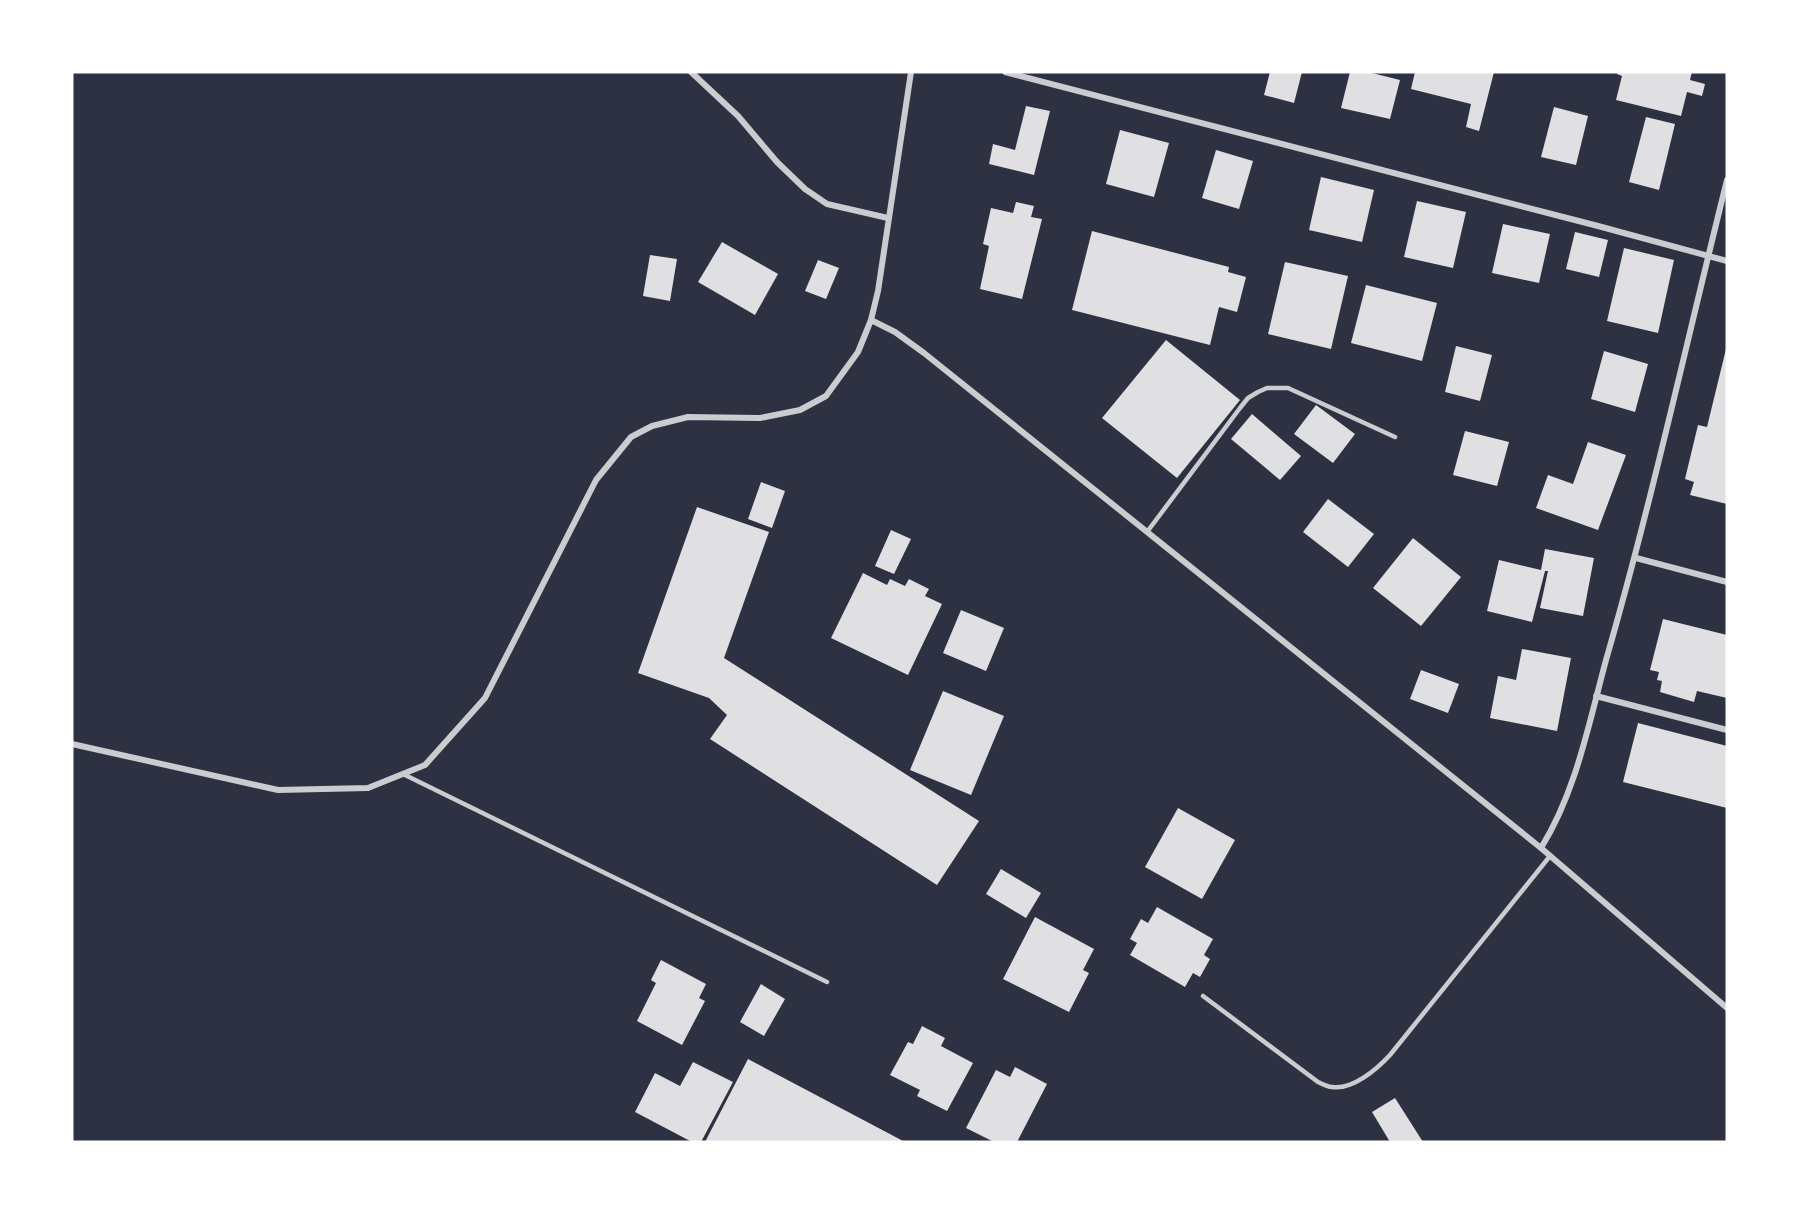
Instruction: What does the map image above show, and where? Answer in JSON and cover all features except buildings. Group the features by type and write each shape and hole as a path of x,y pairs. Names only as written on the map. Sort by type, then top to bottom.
{"street":[{"path":"691,72 738,116 777,162 806,189 827,204 888,218"},
{"path":"72,744 278,790 368,788 425,765 485,698 596,480 632,437 652,426 688,417 760,418 800,410 826,396 858,352 871,320 878,291 911,72"},
{"path":"1005,72 1727,261"},
{"path":"1541,848 1552,830 1575,772 1636,558 1727,180"},
{"path":"871,320 895,332 924,353 1541,848 1727,1008"},
{"path":"1636,558 1727,582"},
{"path":"1596,696 1727,730"}],"lane":[{"path":"1147,532 1240,408 1248,398 1258,392 1278,387 1288,388 1395,437"},
{"path":"403,774 826,982"},
{"path":"1203,996 1318,1082 1333,1088 1357,1082 1377,1069 1390,1055 1550,856"}]}
